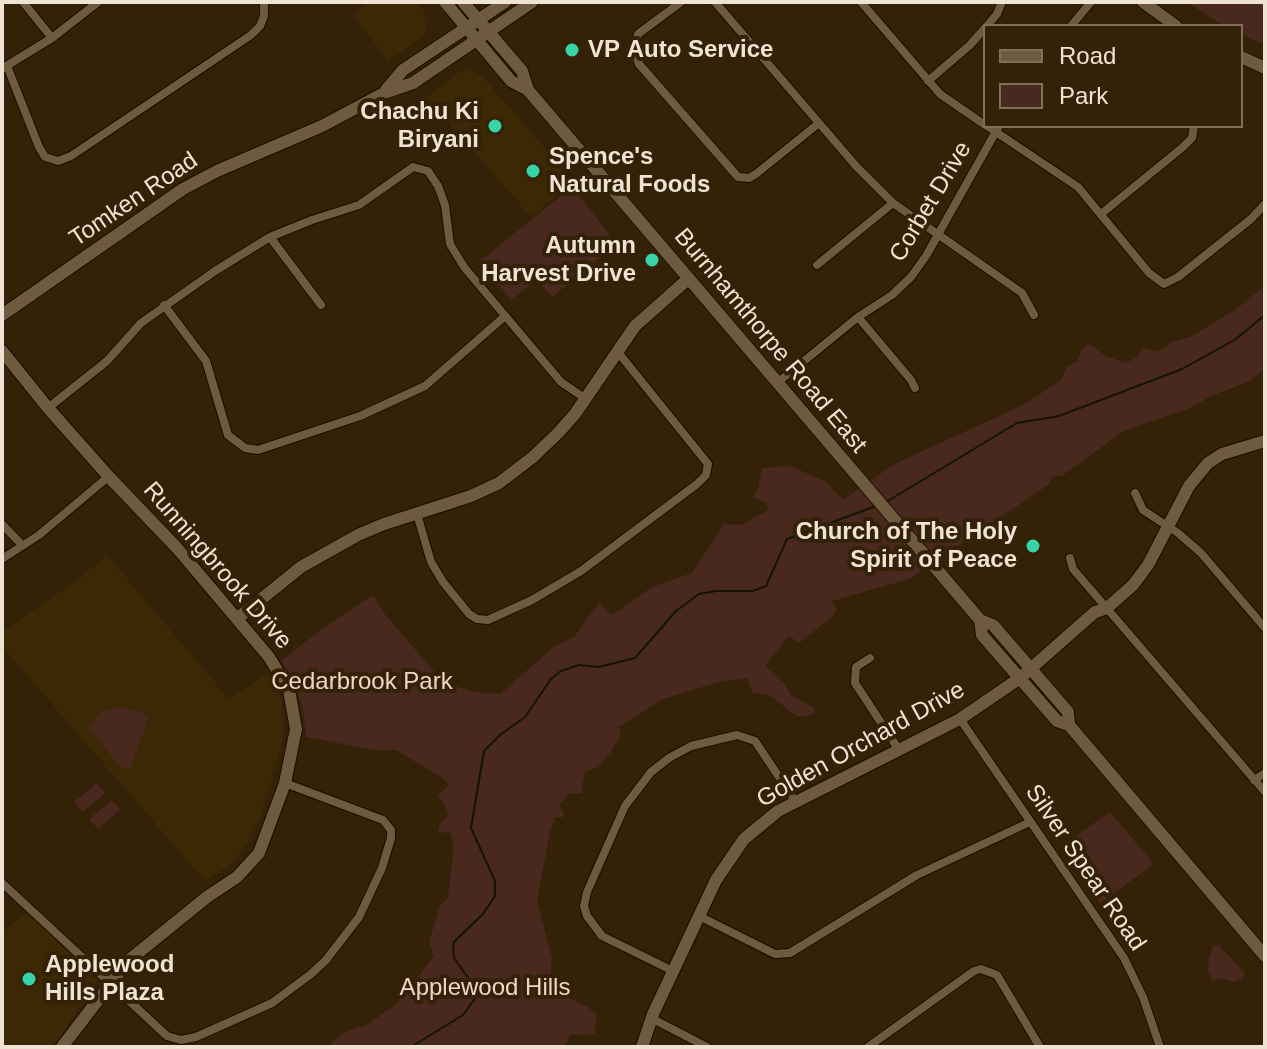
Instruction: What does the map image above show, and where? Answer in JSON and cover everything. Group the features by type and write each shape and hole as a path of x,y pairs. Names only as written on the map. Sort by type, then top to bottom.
{"street":[{"path":"23,2 52,38"},
{"path":"98,2 52,38 4,68 39,147 45,157 58,161 71,156 251,35 264,16 264,2"},
{"name":"Burnhamthorpe Road East","path":"445,2 511,81 528,90 980,620 993,625 1031,669 1068,712 1069,725"},
{"name":"Burnhamthorpe Road East","path":"463,2 522,71 528,90"},
{"name":"Tomken Road","path":"384,93 403,70 505,2"},
{"name":"Tomken Road","path":"2,315 183,189 322,126 384,93 413,83 532,2"},
{"path":"681,2 643,27 635,40 636,56 639,64 738,177 749,178 756,174 819,123"},
{"path":"715,2 856,166 893,203 1022,293 1034,315"},
{"path":"861,2 940,94 983,124"},
{"path":"989,24 1002,2"},
{"path":"1073,24 1091,2"},
{"path":"1143,2 1173,24"},
{"path":"928,81 983,30"},
{"path":"1243,58 1265,68"},
{"path":"1101,214 1183,147 1192,138 1194,128"},
{"path":"998,129 1078,187 1149,273 1164,284 1178,277 1251,219 1265,204"},
{"name":"Corbet Drive","path":"777,383 911,277 998,129"},
{"path":"48,408 107,361 141,323 164,305 270,237 359,205 408,168 424,168 443,195 454,254 561,382 586,399"},
{"path":"817,265 893,203"},
{"path":"270,237 321,305"},
{"path":"238,618 280,582 326,552 384,524 471,496 499,483 559,432 648,313 688,279"},
{"path":"164,305 206,361 228,435 245,448 258,450 360,416 425,386 504,317"},
{"path":"858,317 915,388"},
{"name":"Runningbrook Drive","path":"2,351 108,477 177,548 238,618 282,675 289,690 296,729 285,783 267,837 248,866 140,950 62,1047"},
{"path":"417,514 431,562 443,582 469,614 488,620 532,600 581,571 697,484 706,475 708,464 617,351"},
{"name":"Golden Orchard Drive","path":"642,1047 651,1018 716,880 744,839 773,814 795,801 960,719 1020,678 1095,612 1107,608 1133,585 1148,565 1189,486 1208,463 1222,454 1265,441"},
{"path":"2,559 39,535 108,477"},
{"path":"1135,493 1143,510 1201,553 1265,628"},
{"path":"2,524 22,545"},
{"path":"1070,558 1073,569 1265,792"},
{"name":"Burnhamthorpe Road East","path":"980,620 982,635 1057,721 1069,725 1265,956"},
{"path":"870,658 856,667 853,676 855,683 899,750"},
{"name":"Silver Spear Road","path":"960,719 1124,958 1143,997 1160,1047"},
{"path":"673,971 602,936 587,916 584,906 587,892 625,806 651,772 669,758 691,746 737,735 755,741 795,801"},
{"path":"1254,780 1265,773"},
{"path":"2,883 167,1036 187,1040 272,1003 326,960 359,917 382,868 391,830 388,823 285,783"},
{"path":"699,916 775,954 790,953 908,880 1030,822"},
{"path":"868,1047 981,969 997,975 1040,1047"},
{"path":"651,1018 707,1047"}],"shaded area":[{"path":"367,2 416,2 428,17 425,35 388,61 353,15"},
{"path":"462,70 473,71 483,77 574,182 531,217 426,97"},
{"path":"107,555 229,699 270,672 280,695 284,720 282,744 260,818 247,844 231,864 205,881 2,646 2,632 79,579"},
{"path":"29,912 98,980 57,1041 49,1047 2,1047 2,931"}],"green space":[{"path":"1187,2 1265,2 1265,45 1243,35 1243,24 1221,24"},
{"path":"572,187 617,244 552,297 537,279 511,300 480,261"},
{"name":"Applewood Hills","path":"1265,286 1265,369 1248,382 1213,395 1190,408 1124,431 909,579 832,601 837,609 832,617 799,643 789,636 765,666 784,683 791,695 814,708 814,713 796,716 771,696 752,692 747,678 722,681 663,699 619,727 621,736 610,753 597,767 585,772 581,793 569,794 560,804 564,817 555,817 550,832 537,900 552,958 550,976 546,982 549,993 561,994 597,1015 594,1034 570,1035 565,1047 327,1047 341,1035 358,1026 362,1028 398,1003 434,956 429,942 440,906 448,897 454,846 450,832 438,833 440,824 448,815 438,795 448,786 447,781 396,750 374,750 306,737 302,704 281,661 373,595 384,613 443,682 474,692 500,694 555,646 574,637 599,603 612,615 652,587 692,573 724,524 741,525 768,510 766,502 753,498 762,468 790,466 825,481 843,500 894,464 1023,405 1061,380 1067,367 1077,361 1089,344 1106,356 1126,363 1137,357 1144,348 1158,352 1174,341 1190,337 1235,310"},
{"path":"117,707 149,717 130,769 121,768 88,726 102,712"},
{"path":"97,783 105,793 83,812 74,802"},
{"path":"112,800 120,810 98,829 89,819"},
{"path":"1110,812 1154,864 1100,903 1060,847"},
{"path":"1219,945 1245,973 1242,979 1234,982 1221,978 1212,981 1208,970 1209,958 1213,946"}],"waterway":[{"path":"886,502 1017,423 1059,416 1182,369 1236,339 1265,315"},
{"path":"411,1047 463,1015 476,997 476,989 454,958 453,948 454,942 483,914 495,896 495,881 471,828 484,751 525,717 551,679 561,671 579,665 599,667 635,658 676,611 699,594 753,591 766,586 787,539 876,506"}],"place":[{"name":"VP Auto Service","path":"572,50"},
{"name":"Chachu Ki Biryani","path":"495,126"},
{"name":"Spence's Natural Foods","path":"533,171"},
{"name":"Autumn Harvest Drive","path":"652,260"},
{"name":"Church of The Holy Spirit of Peace","path":"1033,546"},
{"name":"Applewood Hills Plaza","path":"29,979"}],"park label":[{"name":"Cedarbrook Park","path":"362,682"}]}
